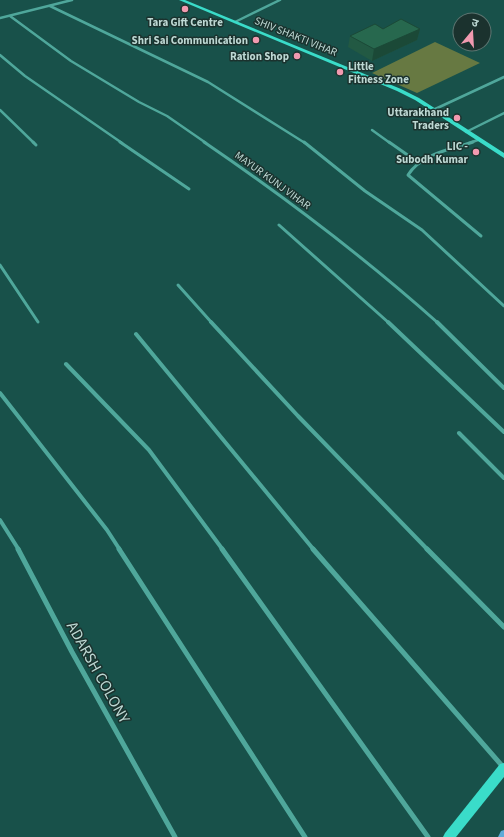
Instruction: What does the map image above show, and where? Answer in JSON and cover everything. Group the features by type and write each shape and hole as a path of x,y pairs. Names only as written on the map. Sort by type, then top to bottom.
{"street":[{"path":"56,0 62,4"},
{"path":"0,18 62,4 72,0"},
{"name":"SHIV SHAKTI VIHAR","path":"181,0 399,90 504,156"},
{"path":"235,22 280,0"},
{"path":"50,6 208,82 309,145 366,191 422,230 504,306"},
{"name":"MAYUR KUNJ VIHAR","path":"10,16 71,61 139,102 167,116 272,188 385,276 453,336 504,388"},
{"path":"0,55 25,76 189,189"},
{"path":"433,110 504,77"},
{"path":"0,110 36,145"},
{"path":"466,132 504,113"},
{"path":"372,130 419,163"},
{"path":"478,140 428,158 410,169 408,175 481,236"},
{"path":"279,226 329,267 441,370 504,432"},
{"path":"0,265 38,322"},
{"path":"178,285 250,366 377,500 504,627"},
{"path":"136,334 198,406 398,650 504,768 452,836"},
{"path":"66,364 148,450 236,568 428,837"},
{"path":"0,393 107,530 305,837"},
{"path":"459,433 504,478"},
{"name":"ADARSH COLONY","path":"0,520 14,541 72,652 175,837"}],"green space":[{"path":"435,42 452,50 452,52 456,52 480,63 417,93 372,73"}],"building":[{"path":"401,19 420,29 374,49 350,36 375,24 383,29"}],"place":[{"name":"Tara Gift Centre","path":"185,9"},
{"name":"Shri Sai Communication","path":"256,40"},
{"name":"Ration Shop","path":"297,56"},
{"name":"Little Fitness Zone","path":"340,72"},
{"name":"Uttarakhand Traders","path":"457,118"},
{"name":"LIC - Subodh Kumar","path":"476,152"}]}
